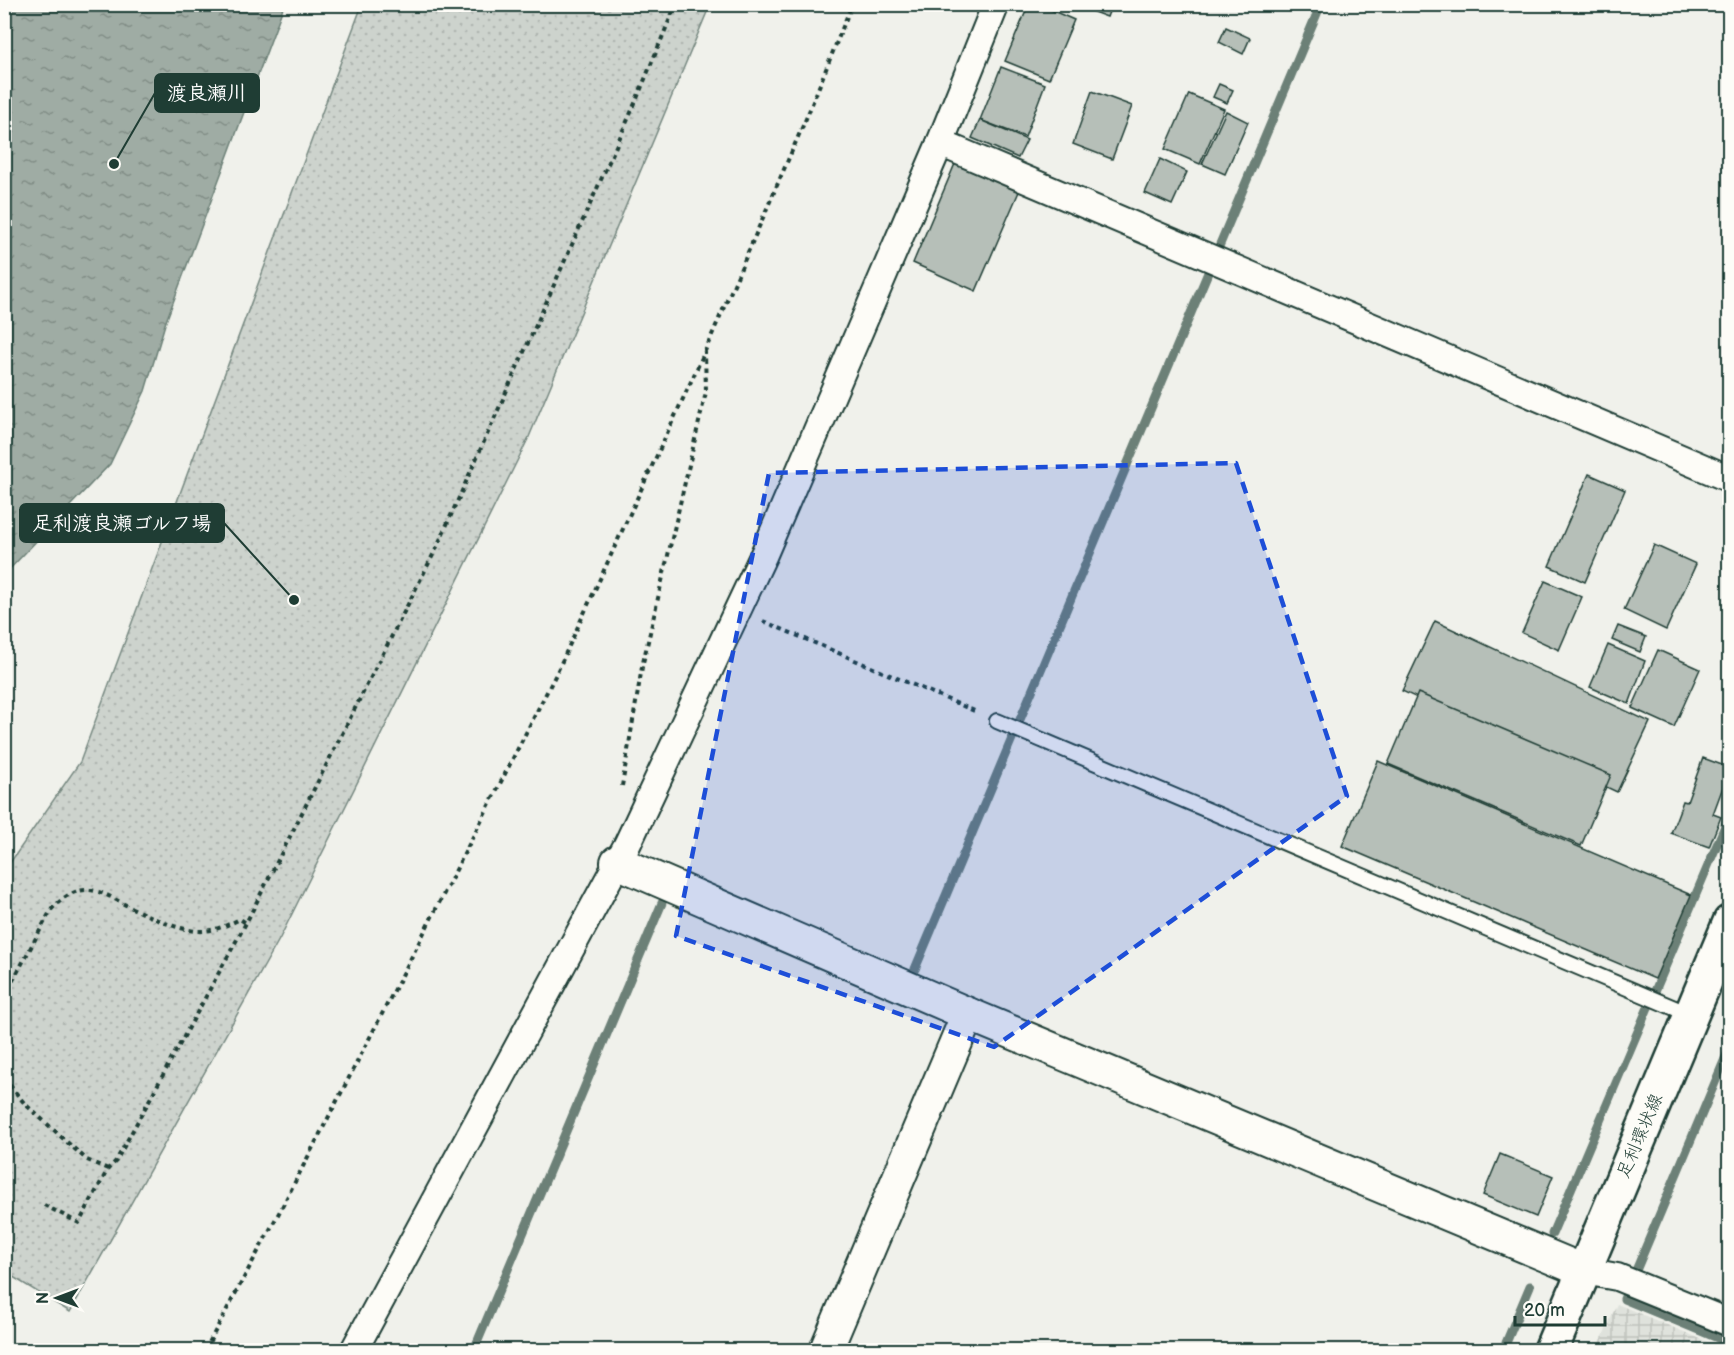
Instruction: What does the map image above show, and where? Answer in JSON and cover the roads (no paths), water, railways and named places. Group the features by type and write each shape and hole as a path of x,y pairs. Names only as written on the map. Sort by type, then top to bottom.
{"main road":[{"name":"足利環状線","path":"1551,1350 1730,922"}],"street":[{"path":"354,1350 617,862 738,610 940,142 996,4"},
{"path":"940,142 1730,479"},
{"path":"617,862 968,1014 1584,1271 1617,1277 1730,1323"},
{"path":"826,1350 968,1014"}],"lane":[{"path":"997,721 1690,1015"}],"water":[{"path":"5,4 284,5 165,324 145,391 110,464 5,574"}],"waterway":[{"path":"915,969 1321,4"},
{"path":"1552,1234 1730,814"},
{"path":"474,1350 662,903"},
{"path":"1730,1047 1624,1299 1730,1343"},
{"path":"1503,1350 1530,1286"}],"place":[{"name":"渡良瀬川","path":"114,164"},
{"name":"足利渡良瀬ゴルフ場","path":"294,600"}]}
